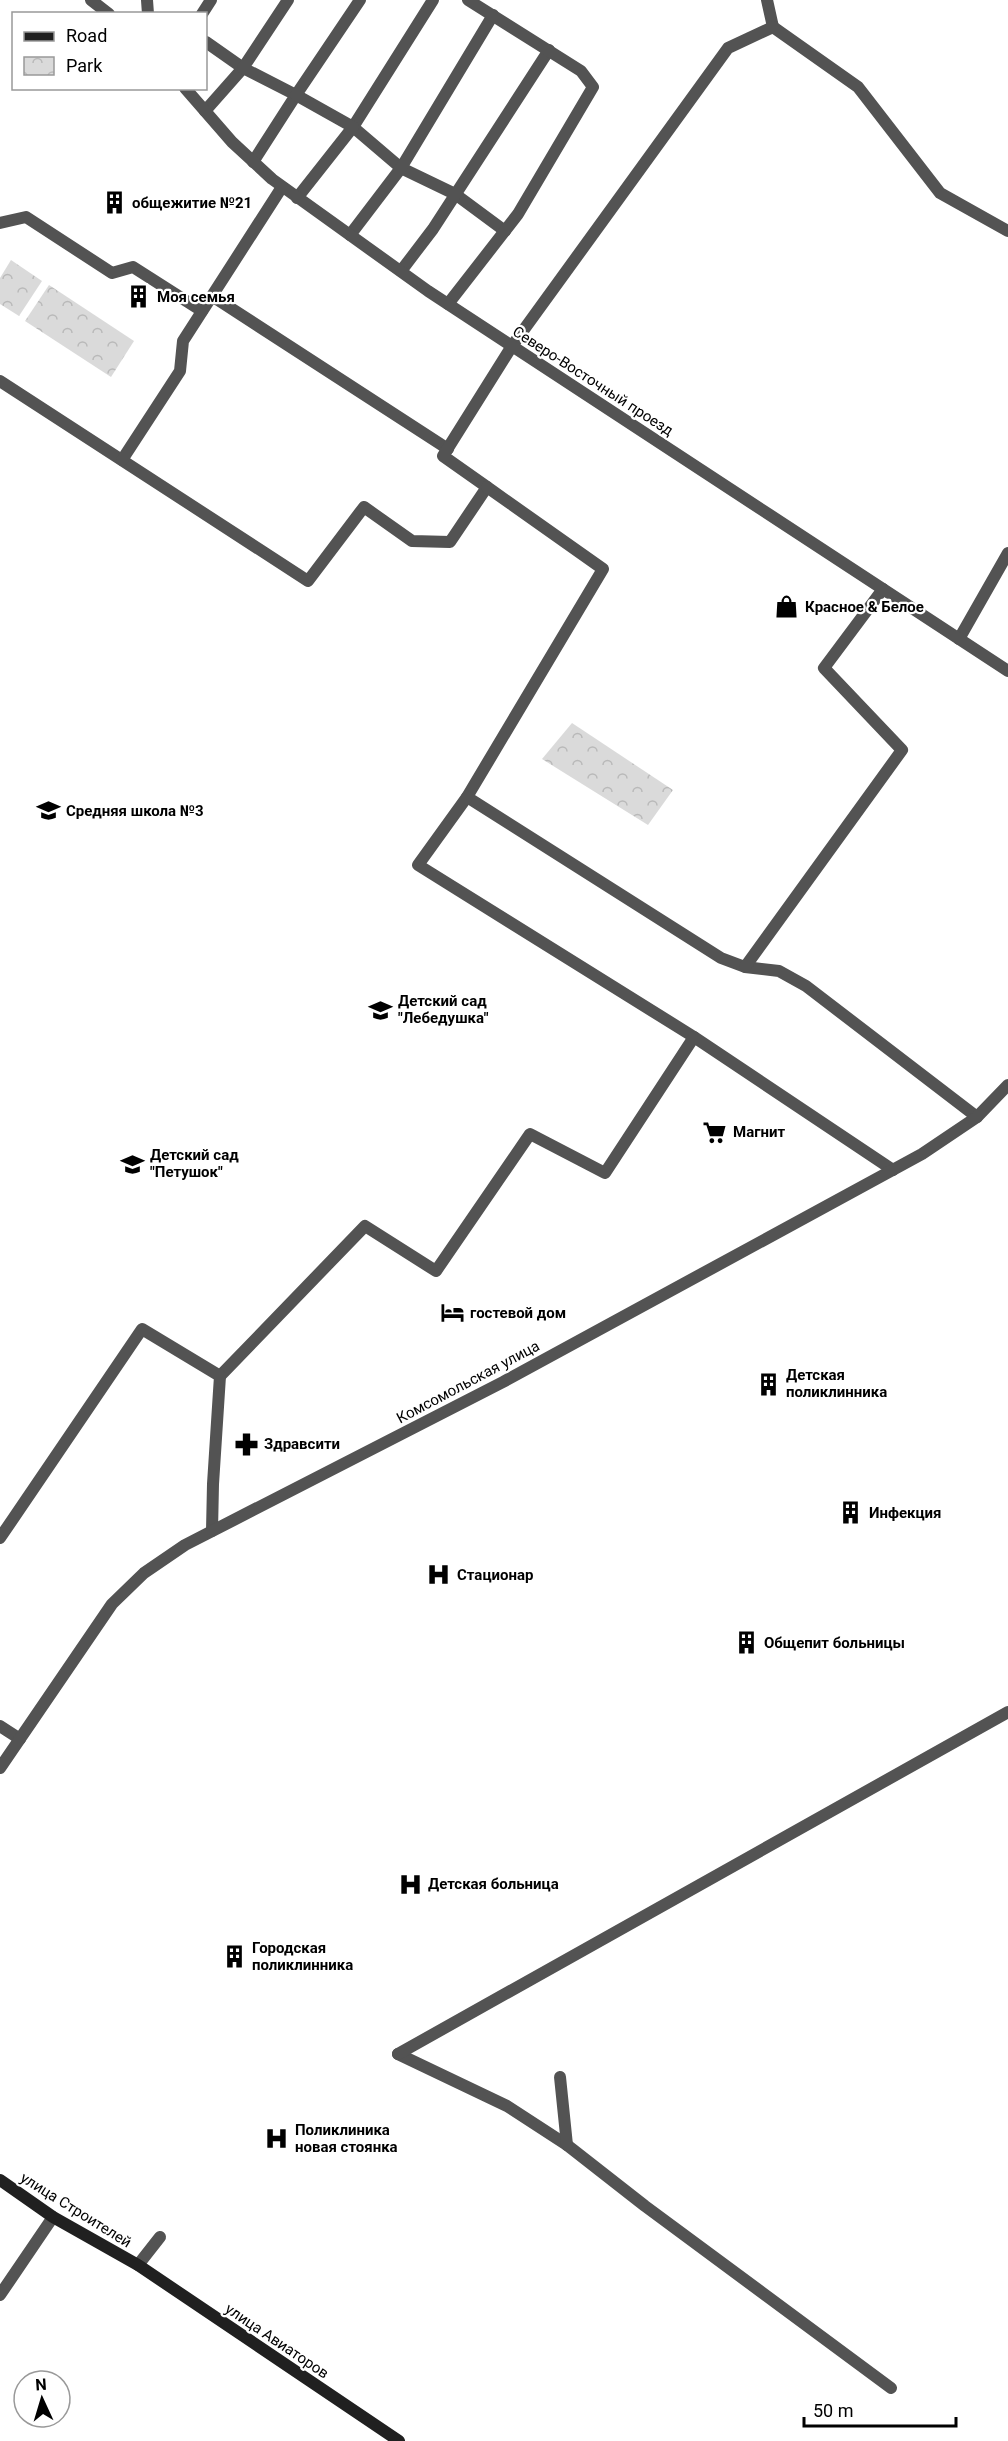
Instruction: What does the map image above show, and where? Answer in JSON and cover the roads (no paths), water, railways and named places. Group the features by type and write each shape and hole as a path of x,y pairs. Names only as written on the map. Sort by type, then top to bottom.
{"main road":[{"name":"улица Строителей","path":"0,2180 53,2217 138,2265"},
{"name":"улица Авиаторов","path":"138,2265 399,2441"}],"street":[{"path":"205,111 243,68 288,0"},
{"path":"253,162 360,0"},
{"path":"297,198 353,127 433,0"},
{"path":"448,304 518,214 593,87 581,71 468,0"},
{"path":"767,0 773,27 858,87 940,193 1008,231"},
{"path":"96,1 107,12"},
{"path":"350,235 401,168 493,15"},
{"path":"773,27 728,48 512,346 443,456 603,569 467,797 418,865 694,1037 893,1170"},
{"path":"207,43 243,68 353,127 401,168 455,194 505,231"},
{"path":"400,271 455,194 549,50"},
{"name":"Северо-Восточный проезд","path":"186,90 232,142 282,187 400,271 1008,671"},
{"path":"122,460 180,371 183,341 282,187"},
{"path":"0,223 26,217 112,273 133,267 202,311"},
{"path":"212,297 448,449"},
{"path":"0,381 308,580 364,507 412,541 450,542 487,487"},
{"path":"959,639 1008,553"},
{"path":"746,967 902,750 824,668 883,589"},
{"path":"467,797 721,958 746,967 779,971 806,986 977,1117"},
{"path":"212,1531 220,1376 365,1226 436,1271 530,1134 605,1173 694,1037"},
{"name":"Комсомольская улица","path":"0,1768 112,1604 144,1573 185,1545 503,1382 893,1170 949,1137 977,1117 1008,1085"},
{"path":"0,1538 142,1329 220,1376"},
{"path":"891,2388 645,2206 567,2145 507,2106 398,2054 1008,1712"},
{"path":"0,1726 20,1739"},
{"path":"560,2077 567,2145"},
{"path":"0,2295 53,2217"},
{"path":"138,2265 160,2237"}],"place":[{"name":"общежитие №21","path":"114,203"},
{"name":"Моя семья","path":"139,297"},
{"name":"Красное & Белое","path":"787,607"},
{"name":"Средняя школа №3","path":"48,811"},
{"name":"Детский сад \"Лебедушка\"","path":"380,1010"},
{"name":"Магнит","path":"715,1132"},
{"name":"Детский сад \"Петушок\"","path":"132,1164"},
{"name":"гостевой дом","path":"452,1313"},
{"name":"Детская поликлинника","path":"768,1384"},
{"name":"Здравсити","path":"246,1444"},
{"name":"Инфекция","path":"851,1513"},
{"name":"Стационар","path":"439,1575"},
{"name":"Общепит больницы","path":"746,1643"},
{"name":"Детская больница","path":"410,1884"},
{"name":"Городская поликлинника","path":"234,1957"},
{"name":"Поликлиника новая стоянка","path":"277,2139"}]}
